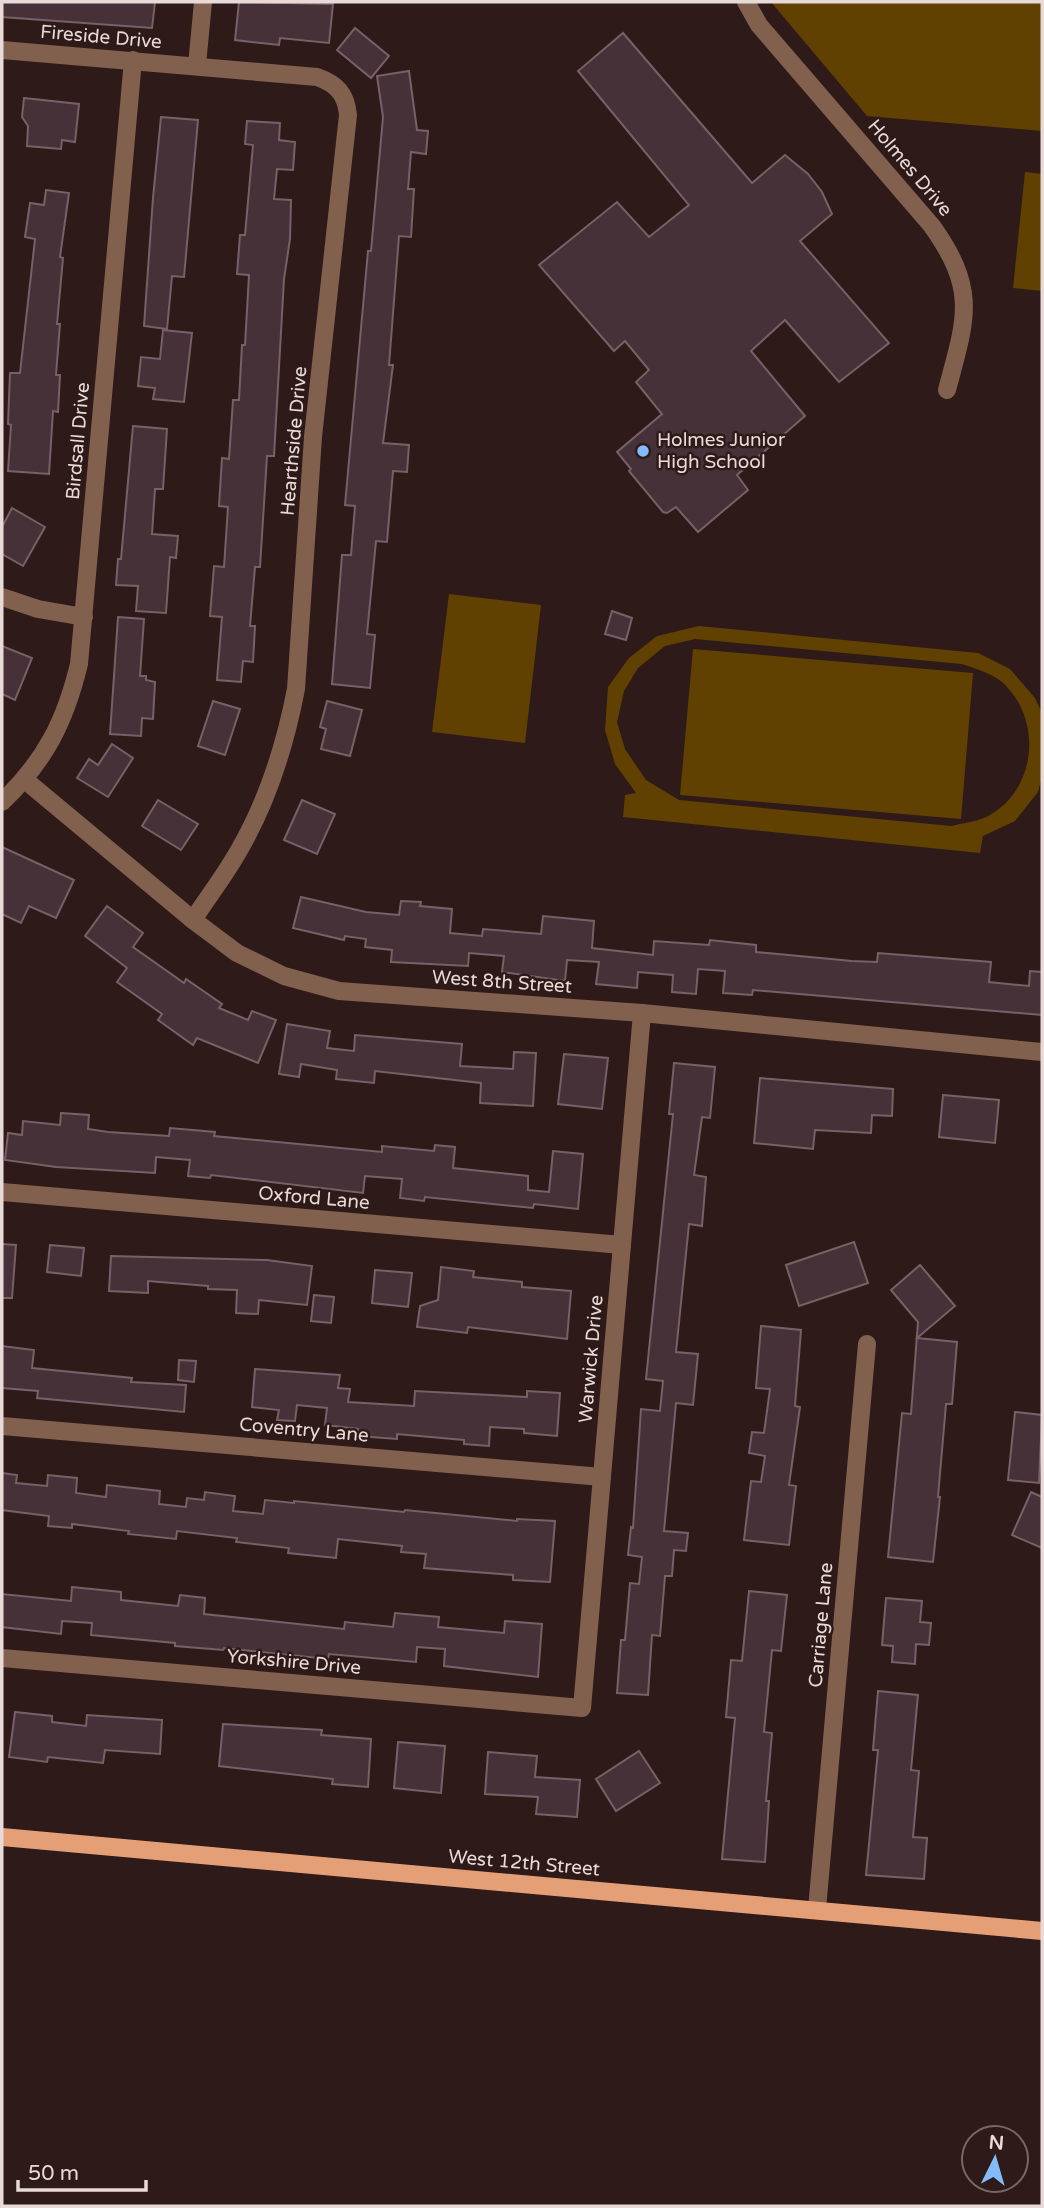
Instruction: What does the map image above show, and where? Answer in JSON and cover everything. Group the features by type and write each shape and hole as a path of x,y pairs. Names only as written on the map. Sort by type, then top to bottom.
{"main road":[{"name":"West 12th Street","path":"2,1836 1042,1931"}],"street":[{"path":"197,65 203,2"},
{"name":"Holmes Drive","path":"747,2 759,25 933,226 950,251 963,291 964,323 947,390"},
{"name":"Fireside Drive","path":"2,50 197,65"},
{"name":"Birdsall Drive","path":"2,802 25,780 40,759 65,713 79,664 133,60"},
{"name":"Hearthside Drive","path":"194,920 255,821 268,791 290,721 300,652 313,437 348,115 345,97 330,81 317,77 197,65"},
{"path":"2,597 38,609 84,617"},
{"name":"West 8th Street","path":"25,780 237,953 260,966 297,980 339,990 642,1013 1042,1052"},
{"name":"Warwick Drive","path":"582,1708 642,1013"},
{"name":"Oxford Lane","path":"2,1192 622,1245"},
{"name":"Carriage Lane","path":"817,1909 867,1344"},
{"name":"Coventry Lane","path":"2,1426 602,1477"},
{"name":"Yorkshire Drive","path":"2,1658 582,1708"}],"shaded area":[{"path":"771,2 1042,2 1042,131 867,116"},
{"path":"1025,172 1042,174 1042,291 1013,288"},
{"path":"449,594 541,605 525,743 432,732"},
{"path":"699,626 978,653 1010,669 1035,698 1042,713 1042,776 1038,792 1015,821 983,836 980,853 623,817 625,795 636,793 615,764 605,730 608,687 629,658 657,636","holes":["695,639 962,664 998,679 1015,698 1029,735 1029,755 1015,792 1002,807 977,821 952,826 679,800 646,780 625,749 617,722 624,691 638,668 665,646"]},
{"path":"693,649 973,673 961,819 680,795"}],"building":[{"path":"2,2 155,2 152,28 2,17"},
{"path":"239,2 333,4 329,43 280,38 279,45 235,40"},
{"path":"355,28 389,56 371,78 337,50"},
{"path":"623,33 752,183 785,155 808,174 822,192 832,214 800,241 889,343 839,382 785,320 751,351 805,416 737,475 748,490 698,532 676,507 667,513 663,512 617,452 662,414 636,382 649,370 625,341 614,351 539,265 617,202 649,237 689,205 578,71"},
{"path":"409,71 417,130 428,131 426,154 411,152 408,189 414,189 411,237 399,236 389,365 393,365 383,443 409,445 407,472 393,471 387,542 376,541 367,634 375,635 370,688 332,684 342,555 351,555 355,506 345,505 383,117 377,76"},
{"path":"24,98 79,104 75,142 62,140 61,149 27,146 28,126 22,117"},
{"path":"161,117 198,120 184,277 172,276 167,329 144,326"},
{"path":"247,121 280,123 279,140 295,142 293,170 277,169 274,199 291,200 290,239 284,279 274,456 267,456 260,567 255,567 250,626 255,626 253,662 243,661 241,682 217,680 222,617 210,616 214,566 224,567 228,507 219,506 222,458 229,459 233,400 239,400 242,345 245,345 249,275 237,274 240,235 245,235 253,145 245,144"},
{"path":"46,190 69,193 60,257 63,258 57,324 60,324 56,375 60,375 58,412 53,411 49,474 8,471 10,373 20,373 35,239 25,237 30,203 44,205"},
{"path":"163,330 192,333 184,402 153,399 155,388 138,386 141,357 160,359"},
{"path":"133,426 167,429 163,489 155,489 152,534 178,536 176,558 170,557 166,613 136,611 138,586 116,585 118,559 121,559"},
{"path":"12,508 45,527 23,566 2,554 2,527"},
{"path":"612,611 632,618 626,640 605,634"},
{"path":"118,617 144,619 140,676 146,676 146,680 155,682 153,719 142,718 141,736 110,734"},
{"path":"2,646 32,658 15,700 2,694"},
{"path":"213,701 240,709 225,755 198,746"},
{"path":"327,701 362,710 350,756 321,749 326,729 320,727"},
{"path":"112,744 133,758 108,797 77,778 89,759 98,765"},
{"path":"158,800 198,824 181,850 142,826"},
{"path":"302,800 335,814 317,854 284,840"},
{"path":"2,847 74,880 56,918 29,906 21,923 2,914"},
{"path":"301,897 366,912 399,915 401,901 421,902 420,906 452,909 450,933 482,936 483,929 541,934 543,916 594,921 592,948 653,955 654,941 709,945 710,940 756,945 756,952 852,961 877,962 878,953 991,962 989,982 1029,986 1030,971 1042,972 1042,1015 753,990 752,995 723,993 725,971 698,969 696,994 672,992 673,975 638,972 637,988 596,984 599,962 567,960 565,981 502,972 504,956 469,953 468,966 391,962 392,950 365,947 366,939 345,936 344,940 293,928"},
{"path":"107,906 143,933 133,947 184,983 186,979 222,1004 219,1008 248,1020 252,1011 276,1020 258,1063 197,1038 193,1045 158,1020 162,1014 117,982 127,968 85,936"},
{"path":"287,1024 330,1031 327,1048 354,1051 355,1035 462,1044 460,1066 513,1069 514,1052 536,1053 533,1106 480,1103 481,1083 375,1071 374,1083 336,1079 337,1070 301,1064 299,1077 279,1074"},
{"path":"564,1054 608,1058 602,1109 558,1104"},
{"path":"674,1063 715,1067 710,1118 702,1117 694,1175 706,1177 702,1226 689,1224 676,1352 698,1354 693,1405 676,1403 664,1531 688,1533 686,1551 674,1550 672,1576 665,1576 660,1636 652,1635 648,1695 617,1693 621,1640 625,1640 630,1583 639,1584 642,1557 628,1555 631,1527 633,1528 641,1409 660,1411 663,1381 646,1379 673,1114 669,1114"},
{"path":"760,1078 893,1089 892,1116 872,1115 871,1133 815,1130 813,1149 754,1143"},
{"path":"943,1095 999,1100 995,1143 939,1137"},
{"path":"61,1113 89,1115 88,1129 108,1132 169,1136 170,1128 215,1132 214,1136 382,1152 382,1146 434,1151 435,1145 455,1147 453,1168 528,1176 528,1190 549,1192 553,1151 583,1154 578,1209 534,1204 533,1208 425,1197 424,1201 400,1198 402,1179 365,1176 363,1193 211,1175 210,1178 188,1176 190,1160 156,1157 155,1173 56,1167 5,1160 8,1133 22,1135 23,1121 60,1125"},
{"path":"854,1242 868,1283 799,1306 786,1265"},
{"path":"2,1244 16,1245 12,1298 2,1298"},
{"path":"50,1245 84,1248 81,1276 47,1272"},
{"path":"111,1256 267,1260 312,1266 307,1305 259,1300 258,1314 236,1313 237,1290 148,1281 148,1293 109,1291"},
{"path":"920,1265 955,1306 917,1338 957,1342 952,1404 946,1404 933,1562 888,1557 902,1413 911,1414 918,1322 891,1290"},
{"path":"441,1267 474,1271 473,1277 522,1282 522,1287 571,1291 567,1339 468,1327 467,1333 417,1327 420,1306 438,1300"},
{"path":"375,1270 412,1273 408,1307 372,1303"},
{"path":"314,1295 334,1297 331,1323 311,1321"},
{"path":"761,1326 801,1330 795,1406 800,1407 789,1485 796,1486 789,1545 744,1540 751,1481 761,1482 765,1456 749,1453 752,1432 764,1433 770,1389 756,1388"},
{"path":"2,1346 34,1350 32,1368 132,1378 131,1382 186,1385 184,1412 37,1398 38,1391 2,1388"},
{"path":"179,1360 196,1361 194,1382 178,1380"},
{"path":"255,1369 340,1375 338,1388 350,1389 348,1402 414,1406 415,1391 527,1397 527,1391 560,1393 557,1436 524,1433 524,1429 490,1427 489,1446 464,1444 464,1440 397,1434 397,1439 358,1436 358,1429 325,1425 327,1408 297,1405 295,1421 277,1420 279,1410 252,1407"},
{"path":"1015,1412 1042,1415 1039,1483 1008,1480"},
{"path":"2,1473 17,1475 16,1483 47,1486 48,1475 77,1478 76,1493 106,1497 107,1485 160,1491 159,1504 186,1507 187,1498 204,1500 205,1492 235,1496 233,1511 263,1514 265,1500 517,1521 555,1521 550,1582 513,1580 513,1575 424,1568 426,1554 401,1552 402,1546 338,1539 336,1558 288,1553 289,1548 236,1542 237,1538 177,1531 176,1539 72,1524 72,1528 48,1526 49,1516 2,1510"},
{"path":"1031,1492 1042,1497 1042,1548 1012,1535"},
{"path":"72,1587 121,1592 121,1600 178,1606 180,1595 205,1598 204,1614 344,1629 345,1622 393,1627 395,1613 439,1617 438,1627 504,1633 505,1621 542,1624 538,1677 444,1666 445,1649 417,1647 416,1662 329,1654 328,1659 224,1648 175,1646 175,1643 91,1635 92,1623 62,1621 61,1634 2,1627 2,1594 71,1601"},
{"path":"749,1591 787,1595 781,1651 772,1650 764,1732 772,1733 766,1801 769,1801 765,1862 722,1859 735,1718 726,1717 731,1660 742,1661"},
{"path":"886,1598 922,1601 920,1622 931,1623 929,1645 916,1644 915,1664 892,1662 893,1646 882,1645"},
{"path":"878,1691 918,1695 911,1770 919,1771 913,1837 927,1838 924,1879 866,1875 878,1750 873,1750"},
{"path":"15,1712 52,1716 52,1722 86,1726 87,1715 162,1720 160,1754 105,1750 103,1763 48,1757 47,1762 9,1757"},
{"path":"223,1724 322,1730 321,1735 371,1739 368,1787 332,1784 333,1779 219,1766"},
{"path":"398,1742 445,1746 441,1793 394,1788"},
{"path":"639,1751 660,1783 616,1811 596,1779"},
{"path":"488,1752 537,1756 535,1777 580,1780 577,1817 536,1814 538,1797 485,1794"}],"place":[{"name":"Holmes Junior High School","path":"643,451"}]}
